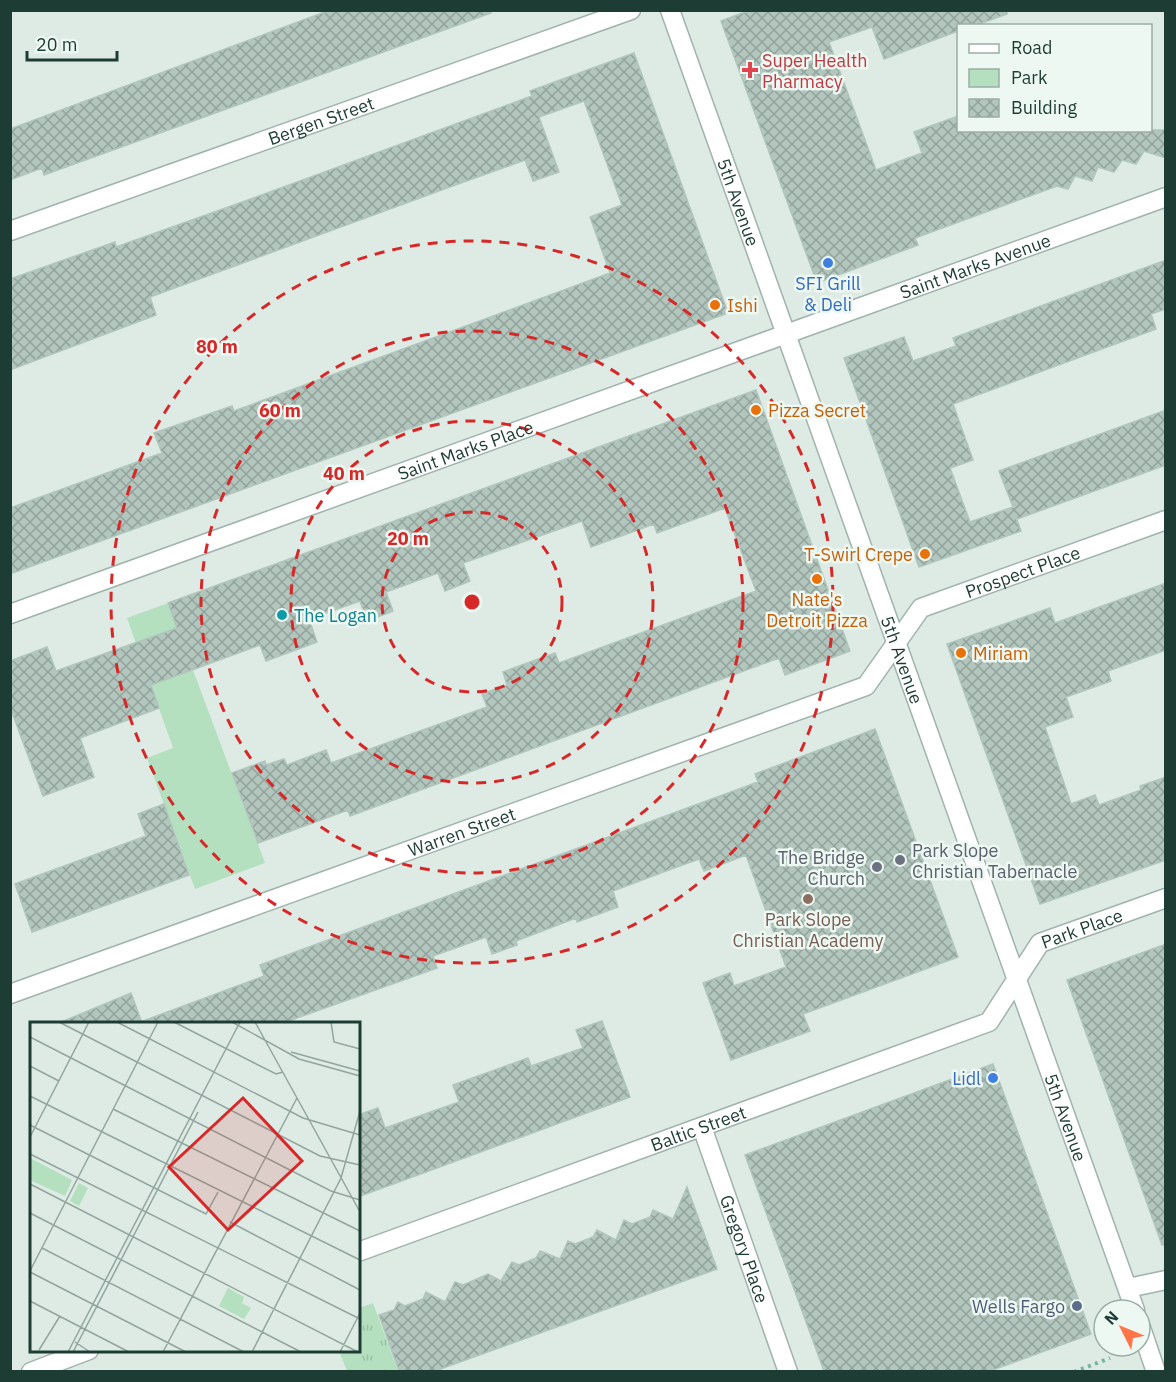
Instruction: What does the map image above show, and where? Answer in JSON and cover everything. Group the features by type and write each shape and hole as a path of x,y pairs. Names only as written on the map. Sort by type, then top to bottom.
{"street":[{"name":"Bergen Street","path":"10,231 631,10"},
{"name":"5th Avenue","path":"670,10 1131,1298"},
{"name":"Saint Marks Avenue","path":"786,334 1166,197"},
{"name":"Saint Marks Place","path":"10,614 786,334"},
{"name":"Prospect Place","path":"897,645 921,608 1166,520"},
{"name":"Warren Street","path":"10,994 866,686 897,645"},
{"name":"Park Place","path":"1017,981 1040,943 1166,898"},
{"name":"Baltic Street","path":"360,1251 989,1022 1017,981"},
{"name":"Gregory Place","path":"702,1127 788,1371"},
{"path":"1128,1288 1166,1280"},
{"path":"31,1371 83,1352"}],"path":[{"path":"1074,1371 1110,1358"}],"green space":[{"path":"168,603 265,863 195,889 147,758 173,748 127,618"},
{"path":"373,1303 398,1371 347,1371 339,1352 360,1352 360,1308"}],"building":[{"path":"330,10 491,10 491,13 44,175 42,168 10,180 10,129"},
{"path":"750,10 1007,10 1007,14 980,24 957,24 957,31 884,59 872,27 829,42 876,170 922,153 914,132 957,116 957,132 1152,132 1152,130 1166,130 1166,158 1144,151 1136,164 1122,160 1114,172 1098,167 1092,181 1075,176 1068,189 1057,186 915,238 918,245 817,283 721,21"},
{"path":"634,53 728,313 10,574 10,508 162,453 154,433 232,406 234,411 610,273 590,217 622,205 584,101 539,117 559,172 533,181 525,160 447,188 150,297 156,315 10,370 10,279 115,242 116,247 248,200 532,96 530,91"},
{"path":"1166,260 1166,309 1151,314 1156,329 953,404 973,460 950,468 970,522 1013,507 999,471 1166,410 1166,465 1017,519 1016,517 1021,531 919,567 844,358 904,337 913,361 956,346 953,338"},
{"path":"756,390 850,651 785,675 779,658 350,816 348,810 258,843 232,773 265,761 266,765 284,759 287,765 326,750 331,763 487,707 482,694 507,685 503,672 555,653 559,663 756,591 725,508 657,533 654,524 591,547 582,521 463,563 470,581 445,591 438,573 386,592 393,611 367,621 360,601 309,619 317,642 266,661 260,645 151,685 159,708 80,738 94,777 43,796 10,707 10,661 47,647 56,671 177,628 168,603"},
{"path":"1166,583 1166,650 1108,671 1111,681 1066,697 1073,717 1045,727 1071,804 1095,795 1099,805 1141,790 1140,786 1166,777 1166,860 1040,904 947,644 1050,608 1055,623"},
{"path":"875,729 958,957 803,1014 810,1031 731,1060 703,983 730,973 734,986 786,967 746,855 704,871 699,859 613,891 618,907 577,922 576,918 516,941 517,945 492,954 486,937 433,956 437,968 286,1022 143,1022 264,976 260,965 758,782 755,774"},
{"path":"164,804 189,875 32,932 15,884 146,836 138,814"},
{"path":"1166,944 1166,1245 1162,1245 1067,980"},
{"path":"131,993 142,1022 61,1022"},
{"path":"602,1021 630,1097 360,1196 360,1114 378,1108 385,1128 459,1102 453,1085 528,1058 531,1066 583,1048 576,1030"},
{"path":"993,1064 1091,1334 990,1371 824,1371 745,1155"},
{"path":"687,1187 717,1269 435,1371 399,1371 379,1315 394,1310 398,1302 405,1306 423,1299 426,1292 445,1302 455,1282 463,1285 488,1274 501,1281 512,1262 519,1265 536,1258 540,1251 560,1259 568,1241 575,1244 593,1237 597,1230 616,1240 624,1220 632,1224 650,1217 653,1210 673,1219"}],"place":[{"name":"Super Health Pharmacy","path":"750,70"},
{"name":"SFI Grill & Deli","path":"828,263"},
{"name":"Ishi","path":"715,305"},
{"name":"Pizza Secret","path":"756,410"},
{"name":"T-Swirl Crepe","path":"925,554"},
{"name":"Nate's Detroit Pizza","path":"817,579"},
{"name":"The Logan","path":"282,615"},
{"name":"Miriam","path":"961,653"},
{"name":"Park Slope Christian Tabernacle","path":"900,860"},
{"name":"The Bridge Church","path":"877,867"},
{"name":"Park Slope Christian Academy","path":"808,899"},
{"name":"Lidl","path":"993,1078"},
{"name":"Wells Fargo","path":"1077,1306"}]}
